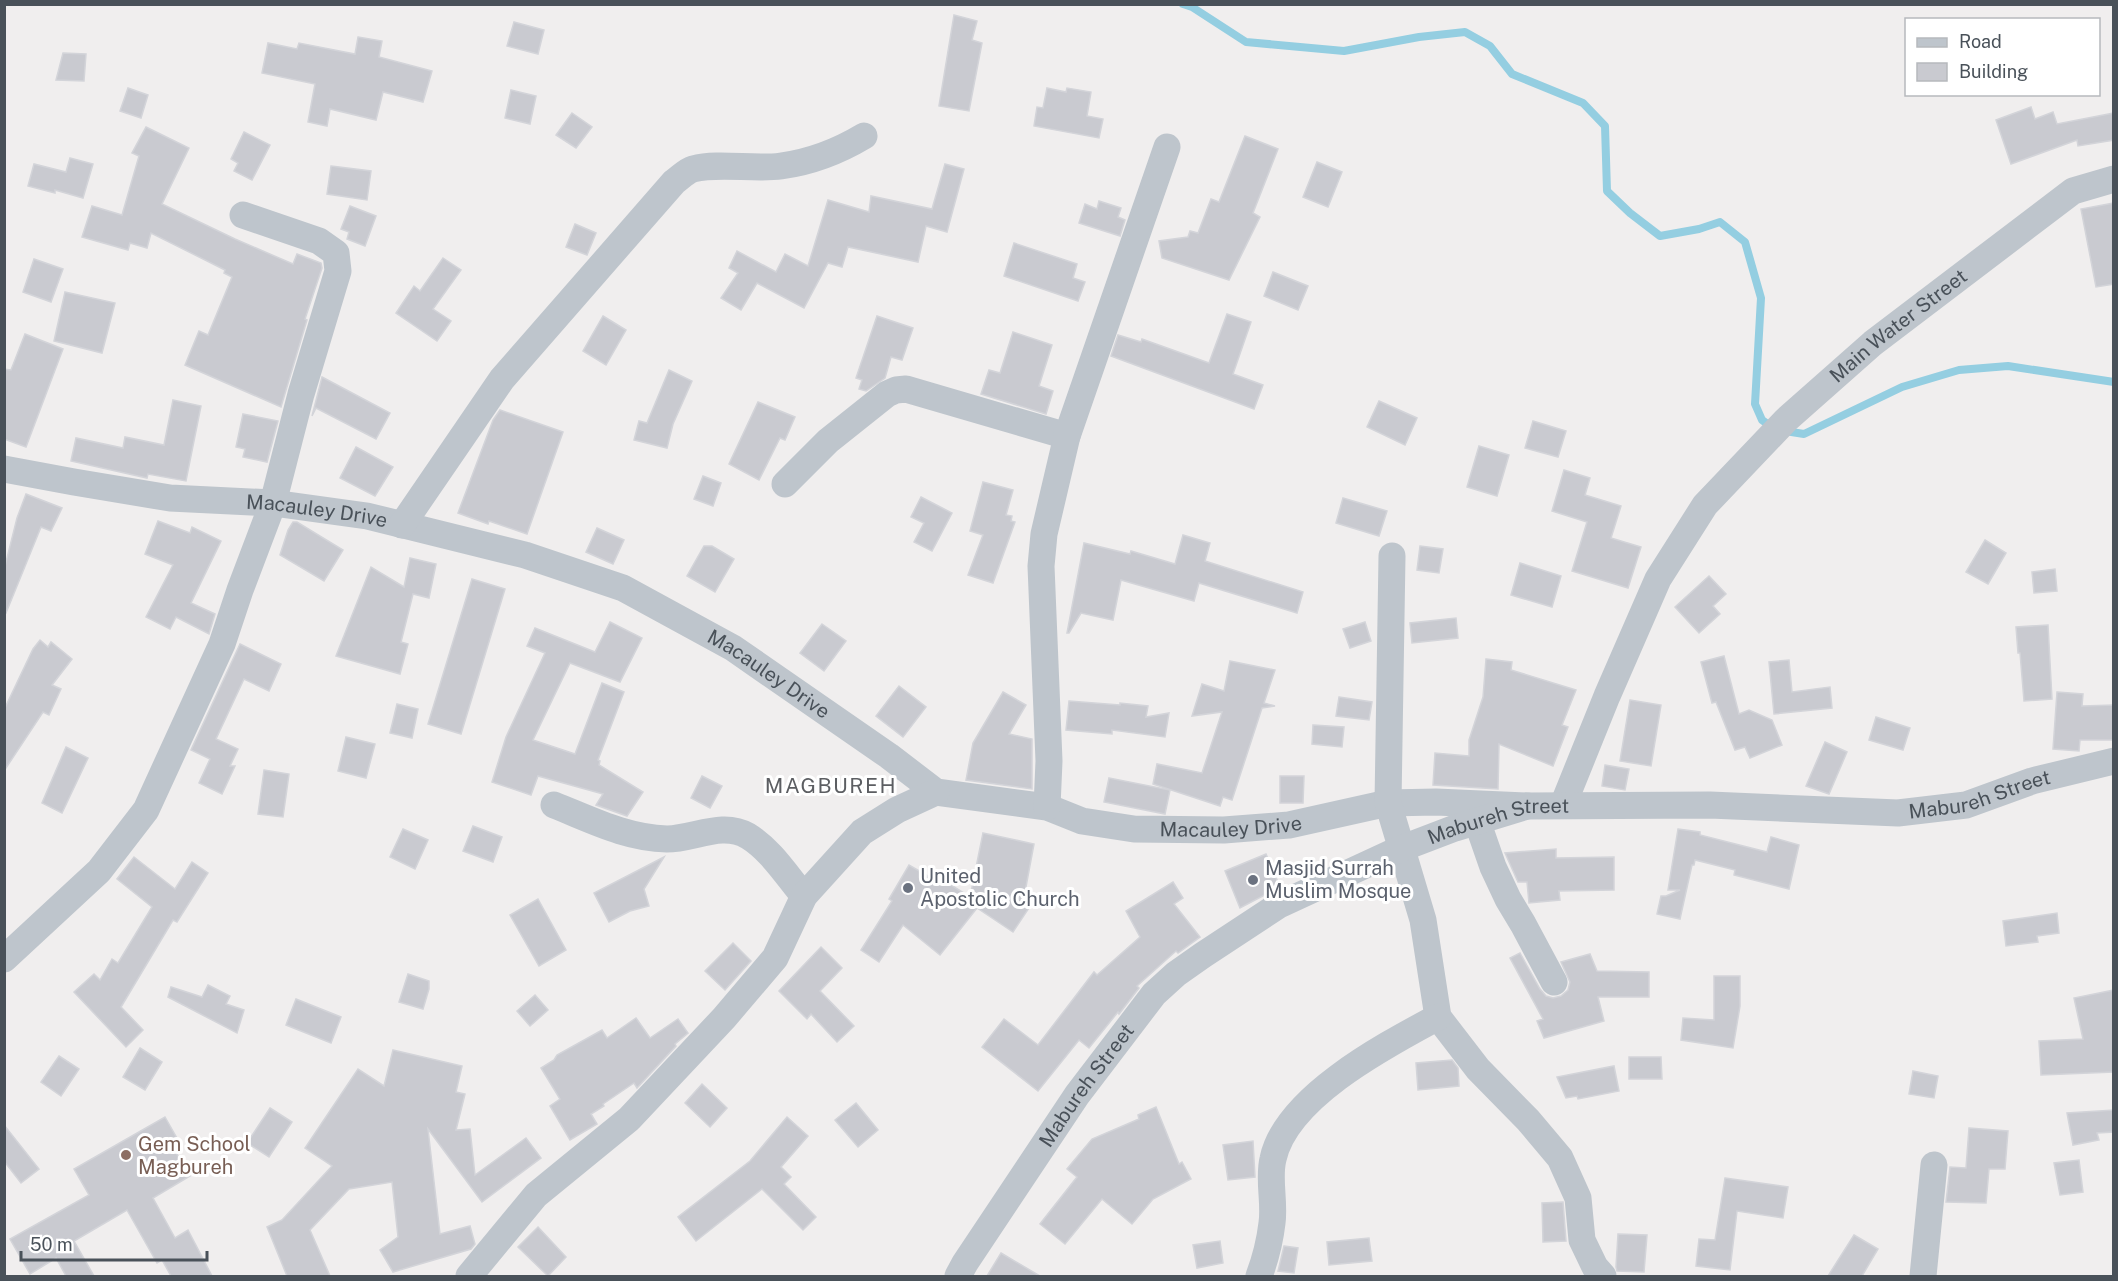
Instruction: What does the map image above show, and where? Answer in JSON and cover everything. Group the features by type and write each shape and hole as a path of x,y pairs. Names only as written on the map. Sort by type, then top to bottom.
{"street":[{"path":"402,525 502,379 674,182 690,169 756,168 782,166 803,161 841,150 864,136"},
{"path":"1047,807 1049,761 1041,566 1044,534 1067,436 1167,147"},
{"name":"Main Water Street","path":"1563,805 1658,579 1705,505 1786,420 1873,343 2073,191 2114,179"},
{"path":"4,958 99,871 146,810 222,644 273,503 301,394 338,271 336,254 319,241 243,215"},
{"path":"785,484 828,441 887,394 896,390 906,389 1067,436"},
{"name":"Macauley Drive","path":"4,469 170,498 273,503 367,516 525,555 623,588 733,648 889,756 936,792 1047,807 1082,820 1134,829 1224,830 1289,825 1388,803 1436,802 1527,806"},
{"path":"1392,556 1388,803 1423,920 1438,1017 1478,1069 1528,1120 1560,1158 1578,1198 1582,1240 1595,1267 1603,1276"},
{"name":"Mabureh Street","path":"958,1276 1070,1104 1154,994 1176,974 1279,905 1400,849 1477,821 1527,806 1710,805 1898,813 1966,805 2032,781 2114,761"},
{"path":"469,1276 536,1195 629,1119 724,1018 775,958 804,896 862,832 897,810 936,792"},
{"path":"554,805 619,832 669,839 729,830 747,836 769,854 804,896"},
{"path":"1477,821 1493,867 1508,899 1554,982"},
{"path":"1259,1276 1272,1223 1272,1159 1287,1125 1330,1083 1379,1049 1438,1017"},
{"path":"1923,1276 1934,1165"}],"building":[{"path":"954,15 977,21 972,40 982,43 969,111 939,106"},
{"path":"514,22 544,30 538,54 507,46"},
{"path":"358,37 382,41 379,57 432,71 423,102 383,92 376,120 330,109 327,126 308,122 315,84 262,73 268,43 297,49 299,43 355,54"},
{"path":"63,53 86,54 84,81 56,80"},
{"path":"128,88 148,95 141,118 120,111"},
{"path":"1047,88 1066,92 1067,88 1091,92 1087,116 1103,119 1099,138 1034,126 1037,107 1043,108"},
{"path":"511,90 536,96 530,124 505,118"},
{"path":"2031,107 2035,119 2053,112 2057,124 2114,113 2114,140 2078,146 2077,140 2011,164 1996,120"},
{"path":"572,113 592,127 576,148 556,135"},
{"path":"146,127 189,148 162,204 293,264 297,254 321,263 322,268 305,319 307,320 281,407 185,365 199,331 208,335 232,277 224,273 225,270 151,233 147,248 130,243 128,250 82,237 92,206 122,215 139,156 132,153"},
{"path":"244,132 270,145 252,180 234,171 238,163 231,159"},
{"path":"1245,136 1278,149 1253,213 1260,217 1229,280 1162,258 1159,241 1188,237 1190,231 1198,233 1211,199 1219,202"},
{"path":"70,158 93,164 83,198 55,190 55,193 28,186 34,164 66,172"},
{"path":"1317,162 1342,172 1328,207 1303,197"},
{"path":"945,164 964,169 947,232 926,226 918,262 848,247 842,267 828,263 804,308 757,283 741,310 721,298 738,273 729,268 737,251 776,272 785,254 808,266 828,200 869,212 871,196 932,209"},
{"path":"331,166 371,171 367,200 327,194"},
{"path":"1099,201 1121,208 1118,217 1125,220 1120,236 1079,223 1085,204 1097,209"},
{"path":"2114,203 2114,284 2096,287 2081,209"},
{"path":"350,206 376,216 365,246 347,239 349,232 341,229"},
{"path":"575,224 596,233 587,255 566,247"},
{"path":"1014,243 1077,264 1073,278 1085,282 1078,301 1004,276"},
{"path":"443,258 461,270 433,309 451,321 437,341 396,313 414,286 420,291"},
{"path":"34,259 63,269 51,302 23,292"},
{"path":"1273,272 1308,286 1298,310 1264,296"},
{"path":"65,292 115,303 102,353 54,341"},
{"path":"1227,314 1251,322 1233,374 1263,385 1254,409 1111,356 1118,335 1141,342 1142,339 1209,363"},
{"path":"603,316 626,330 606,365 583,351"},
{"path":"877,316 913,328 902,360 891,357 885,378 866,391 859,389 862,380 856,378"},
{"path":"1013,332 1052,345 1039,386 1053,391 1046,414 981,394 989,370 1000,373"},
{"path":"25,334 63,349 26,447 4,439 4,369 11,370"},
{"path":"669,370 692,381 673,424 667,448 634,440 639,421 647,423"},
{"path":"322,377 390,413 376,439 316,408 312,416"},
{"path":"173,400 201,406 186,481 148,474 147,478 71,461 76,438 123,448 125,437 164,445"},
{"path":"1379,401 1417,418 1405,445 1367,427"},
{"path":"758,402 795,417 785,440 780,438 759,480 729,464"},
{"path":"500,410 563,432 527,534 458,513 493,420"},
{"path":"243,414 278,421 267,462 243,457 245,449 236,447"},
{"path":"1533,421 1566,431 1558,457 1525,448"},
{"path":"1479,446 1509,455 1497,496 1467,487"},
{"path":"356,447 393,467 375,496 340,478"},
{"path":"1564,470 1590,478 1585,495 1621,506 1611,538 1641,547 1628,588 1572,571 1587,522 1552,511"},
{"path":"703,476 721,483 713,506 694,499"},
{"path":"983,482 1013,490 1006,515 1012,516 1011,521 1015,522 993,583 968,575 983,535 970,531"},
{"path":"26,494 62,508 51,531 41,527 6,613 4,612 4,570 17,518"},
{"path":"921,497 952,513 932,551 914,542 924,523 911,517"},
{"path":"1343,498 1387,511 1379,536 1336,523"},
{"path":"158,521 190,533 192,527 221,541 191,603 215,614 209,634 176,617 170,629 146,617 173,565 145,554"},
{"path":"293,522 297,522 343,550 324,581 280,555"},
{"path":"597,528 624,540 613,564 586,552"},
{"path":"1183,535 1210,543 1205,561 1303,592 1297,613 1199,583 1194,601 1121,580 1113,620 1081,613 1067,633 1084,543 1130,554 1131,551 1175,564"},
{"path":"1985,540 2006,553 1988,584 1966,572"},
{"path":"704,546 712,546 734,559 715,592 687,576"},
{"path":"1420,546 1443,549 1439,573 1417,570"},
{"path":"410,558 436,564 429,598 413,594 401,642 408,644 400,674 336,656 371,567 404,587"},
{"path":"1520,563 1561,576 1552,607 1511,595"},
{"path":"2055,569 2057,591 2034,593 2032,572"},
{"path":"1709,576 1726,594 1713,606 1720,614 1699,633 1675,607"},
{"path":"472,579 505,589 461,734 428,724"},
{"path":"1456,618 1458,638 1412,643 1410,623"},
{"path":"610,622 642,638 620,682 570,663 533,740 575,754 602,683 624,692 598,760 599,765 643,792 627,816 596,805 603,794 538,776 531,795 492,782 506,737 545,653 527,646 535,628 595,652"},
{"path":"1365,622 1371,641 1350,648 1343,629"},
{"path":"822,624 846,641 824,671 800,653"},
{"path":"2048,625 2052,699 2024,701 2016,627"},
{"path":"40,640 48,647 51,642 72,659 52,685 61,689 49,715 43,712 4,771 4,710 33,649"},
{"path":"240,644 281,664 269,691 244,679 216,739 238,749 230,766 235,766 222,794 199,783 210,759 191,750"},
{"path":"1724,656 1739,714 1749,710 1772,720 1782,745 1750,758 1745,747 1735,750 1716,702 1712,703 1701,662"},
{"path":"1486,659 1512,662 1511,670 1576,690 1562,725 1568,727 1553,766 1499,744 1498,789 1433,785 1435,753 1469,756 1469,740 1483,697"},
{"path":"1789,660 1792,692 1830,687 1832,708 1774,714 1769,662"},
{"path":"1230,661 1275,670 1264,703 1275,706 1262,708 1232,800 1223,797 1220,806 1153,784 1157,764 1202,773 1222,712 1192,716 1202,684 1224,691"},
{"path":"899,686 926,707 903,737 876,716"},
{"path":"1003,692 1026,705 1009,734 1032,739 1032,789 966,780 973,743"},
{"path":"2057,692 2083,694 2082,706 2114,705 2114,740 2080,740 2079,751 2053,749"},
{"path":"1339,697 1372,702 1369,720 1336,716"},
{"path":"1630,700 1661,705 1651,766 1620,761"},
{"path":"1069,701 1148,706 1146,717 1169,713 1165,737 1112,730 1112,734 1066,730"},
{"path":"397,704 418,709 412,738 390,733"},
{"path":"1876,717 1910,728 1903,750 1869,740"},
{"path":"1313,725 1344,727 1342,747 1312,744"},
{"path":"346,737 375,744 366,778 338,771"},
{"path":"1825,742 1847,752 1829,794 1806,786"},
{"path":"66,747 88,758 62,813 42,803"},
{"path":"1605,765 1629,769 1625,790 1602,786"},
{"path":"264,770 289,774 283,817 258,814"},
{"path":"702,776 722,786 710,808 691,798"},
{"path":"1280,776 1304,776 1303,803 1280,803"},
{"path":"1109,778 1170,790 1165,814 1104,802"},
{"path":"473,826 502,837 493,862 463,851"},
{"path":"403,829 428,840 415,869 390,857"},
{"path":"1678,829 1700,832 1700,835 1767,852 1771,837 1799,845 1789,889 1734,875 1735,870 1695,860 1680,919 1657,914 1661,896 1680,890 1668,890"},
{"path":"983,833 1034,844 1025,892 1037,896 1013,932 977,908 940,955 903,925 879,962 861,950 892,901 889,899 909,865 935,880 937,876 970,897"},
{"path":"1556,849 1556,858 1614,857 1614,890 1559,891 1560,900 1529,903 1527,882 1518,882 1505,853"},
{"name":"Masjid Surrah Muslim Mosque","path":"1266,854 1280,887 1240,908 1225,871"},
{"path":"134,857 175,889 192,862 208,873 177,922 173,920 121,1007 143,1030 126,1047 74,992 94,974 100,980 112,959 118,963 152,907 117,879"},
{"path":"664,857 644,889 649,906 630,911 609,922 594,893"},
{"path":"1173,882 1183,898 1174,904 1200,937 1178,953 1176,951 1137,986 1139,988 1119,1014 1118,1012 1089,1048 1079,1040 1038,1091 982,1047 1004,1019 1038,1045 1094,972 1097,975 1140,937 1126,911"},
{"path":"538,899 566,950 539,966 510,915"},
{"path":"2057,913 2059,933 2037,936 2038,942 2006,946 2003,921"},
{"path":"733,943 751,961 725,990 705,971"},
{"path":"821,947 842,968 820,991 854,1026 837,1042 811,1014 807,1019 779,991"},
{"path":"1520,953 1546,996 1553,998 1561,996 1568,990 1570,982 1561,962 1590,954 1597,971 1649,972 1649,997 1598,997 1604,1021 1544,1038 1537,1021 1543,1019 1510,958"},
{"path":"408,974 429,981 423,1009 399,1002"},
{"path":"1714,976 1740,976 1740,1006 1733,1048 1681,1040 1683,1018 1714,1020"},
{"path":"208,985 230,996 226,1004 244,1010 237,1033 168,997 171,987 202,997"},
{"path":"2114,990 2114,1072 2041,1075 2039,1041 2083,1039 2074,998"},
{"path":"535,995 548,1010 530,1026 517,1011"},
{"path":"296,999 341,1017 331,1043 286,1025"},
{"path":"636,1018 650,1038 678,1019 688,1033 675,1044 676,1046 637,1088 634,1083 603,1104 604,1106 591,1114 597,1124 570,1140 550,1106 560,1099 541,1068 554,1060 557,1055 602,1030 607,1038"},
{"path":"140,1048 162,1062 145,1090 123,1077"},
{"path":"393,1050 462,1066 456,1092 465,1094 456,1130 470,1129 475,1175 526,1138 541,1158 482,1202 428,1129 440,1234 470,1226 475,1244 471,1249 393,1272 380,1250 398,1237 392,1182 349,1189 310,1230 330,1276 287,1276 267,1227 282,1220 332,1166 305,1148 358,1069 384,1086"},
{"path":"59,1056 79,1069 61,1096 41,1082"},
{"path":"1629,1057 1661,1057 1662,1079 1629,1079"},
{"path":"1452,1060 1458,1068 1459,1086 1418,1090 1416,1063"},
{"path":"1614,1066 1619,1091 1578,1099 1577,1096 1566,1098 1557,1077"},
{"path":"1913,1071 1938,1076 1934,1098 1909,1094"},
{"path":"702,1084 727,1108 710,1127 685,1103"},
{"path":"856,1103 878,1130 858,1147 835,1120"},
{"path":"1156,1107 1179,1164 1182,1162 1191,1179 1153,1199 1132,1224 1102,1199 1065,1244 1040,1224 1077,1177 1067,1169 1092,1139 1139,1119 1138,1115"},
{"path":"270,1108 292,1122 269,1157 247,1143"},
{"path":"2114,1110 2114,1132 2097,1133 2099,1140 2073,1145 2067,1113"},
{"path":"165,1117 178,1140 171,1144 190,1176 153,1198 175,1238 188,1230 212,1276 171,1276 162,1260 157,1263 127,1210 74,1241 94,1276 66,1276 56,1258 30,1274 10,1239 89,1195 74,1169"},
{"path":"787,1117 808,1136 781,1167 791,1177 784,1184 816,1217 803,1230 762,1189 696,1241 678,1217 750,1161"},
{"path":"4,1125 39,1169 21,1183 4,1161"},
{"path":"1969,1128 2008,1131 2005,1169 1989,1169 1986,1203 1946,1202 1950,1167 1966,1168"},
{"path":"1253,1141 1255,1177 1228,1180 1223,1145"},
{"path":"2079,1160 2083,1192 2060,1195 2054,1163"},
{"path":"1725,1178 1788,1187 1783,1218 1737,1211 1730,1270 1696,1266 1699,1239 1715,1240"},
{"path":"1563,1202 1566,1241 1543,1242 1542,1203"},
{"path":"538,1227 566,1257 548,1276 518,1247"},
{"path":"1618,1234 1647,1235 1644,1272 1617,1271"},
{"path":"1854,1235 1878,1249 1862,1276 1828,1276"},
{"path":"1369,1238 1372,1261 1329,1265 1327,1242"},
{"path":"1220,1241 1223,1263 1197,1268 1193,1245"},
{"path":"1284,1246 1298,1248 1294,1273 1278,1271"},
{"path":"1001,1253 1040,1276 987,1276"}],"waterway":[{"path":"1183,4 1192,7 1246,42 1344,51 1419,37 1465,32 1490,46 1512,74 1583,103 1605,126 1607,191 1630,213 1660,236 1699,229 1720,222 1745,242 1761,298 1755,404 1762,420 1773,428"},
{"path":"1785,431 1804,434 1902,387 1959,370 2008,366 2114,382"}],"place":[{"name":"Masjid Surrah Muslim Mosque","path":"1253,880"},
{"name":"United Apostolic Church","path":"908,888"},
{"name":"Gem School Magbureh","path":"126,1155"}],"district":[{"name":"MAGBUREH","path":"831,786"}]}
